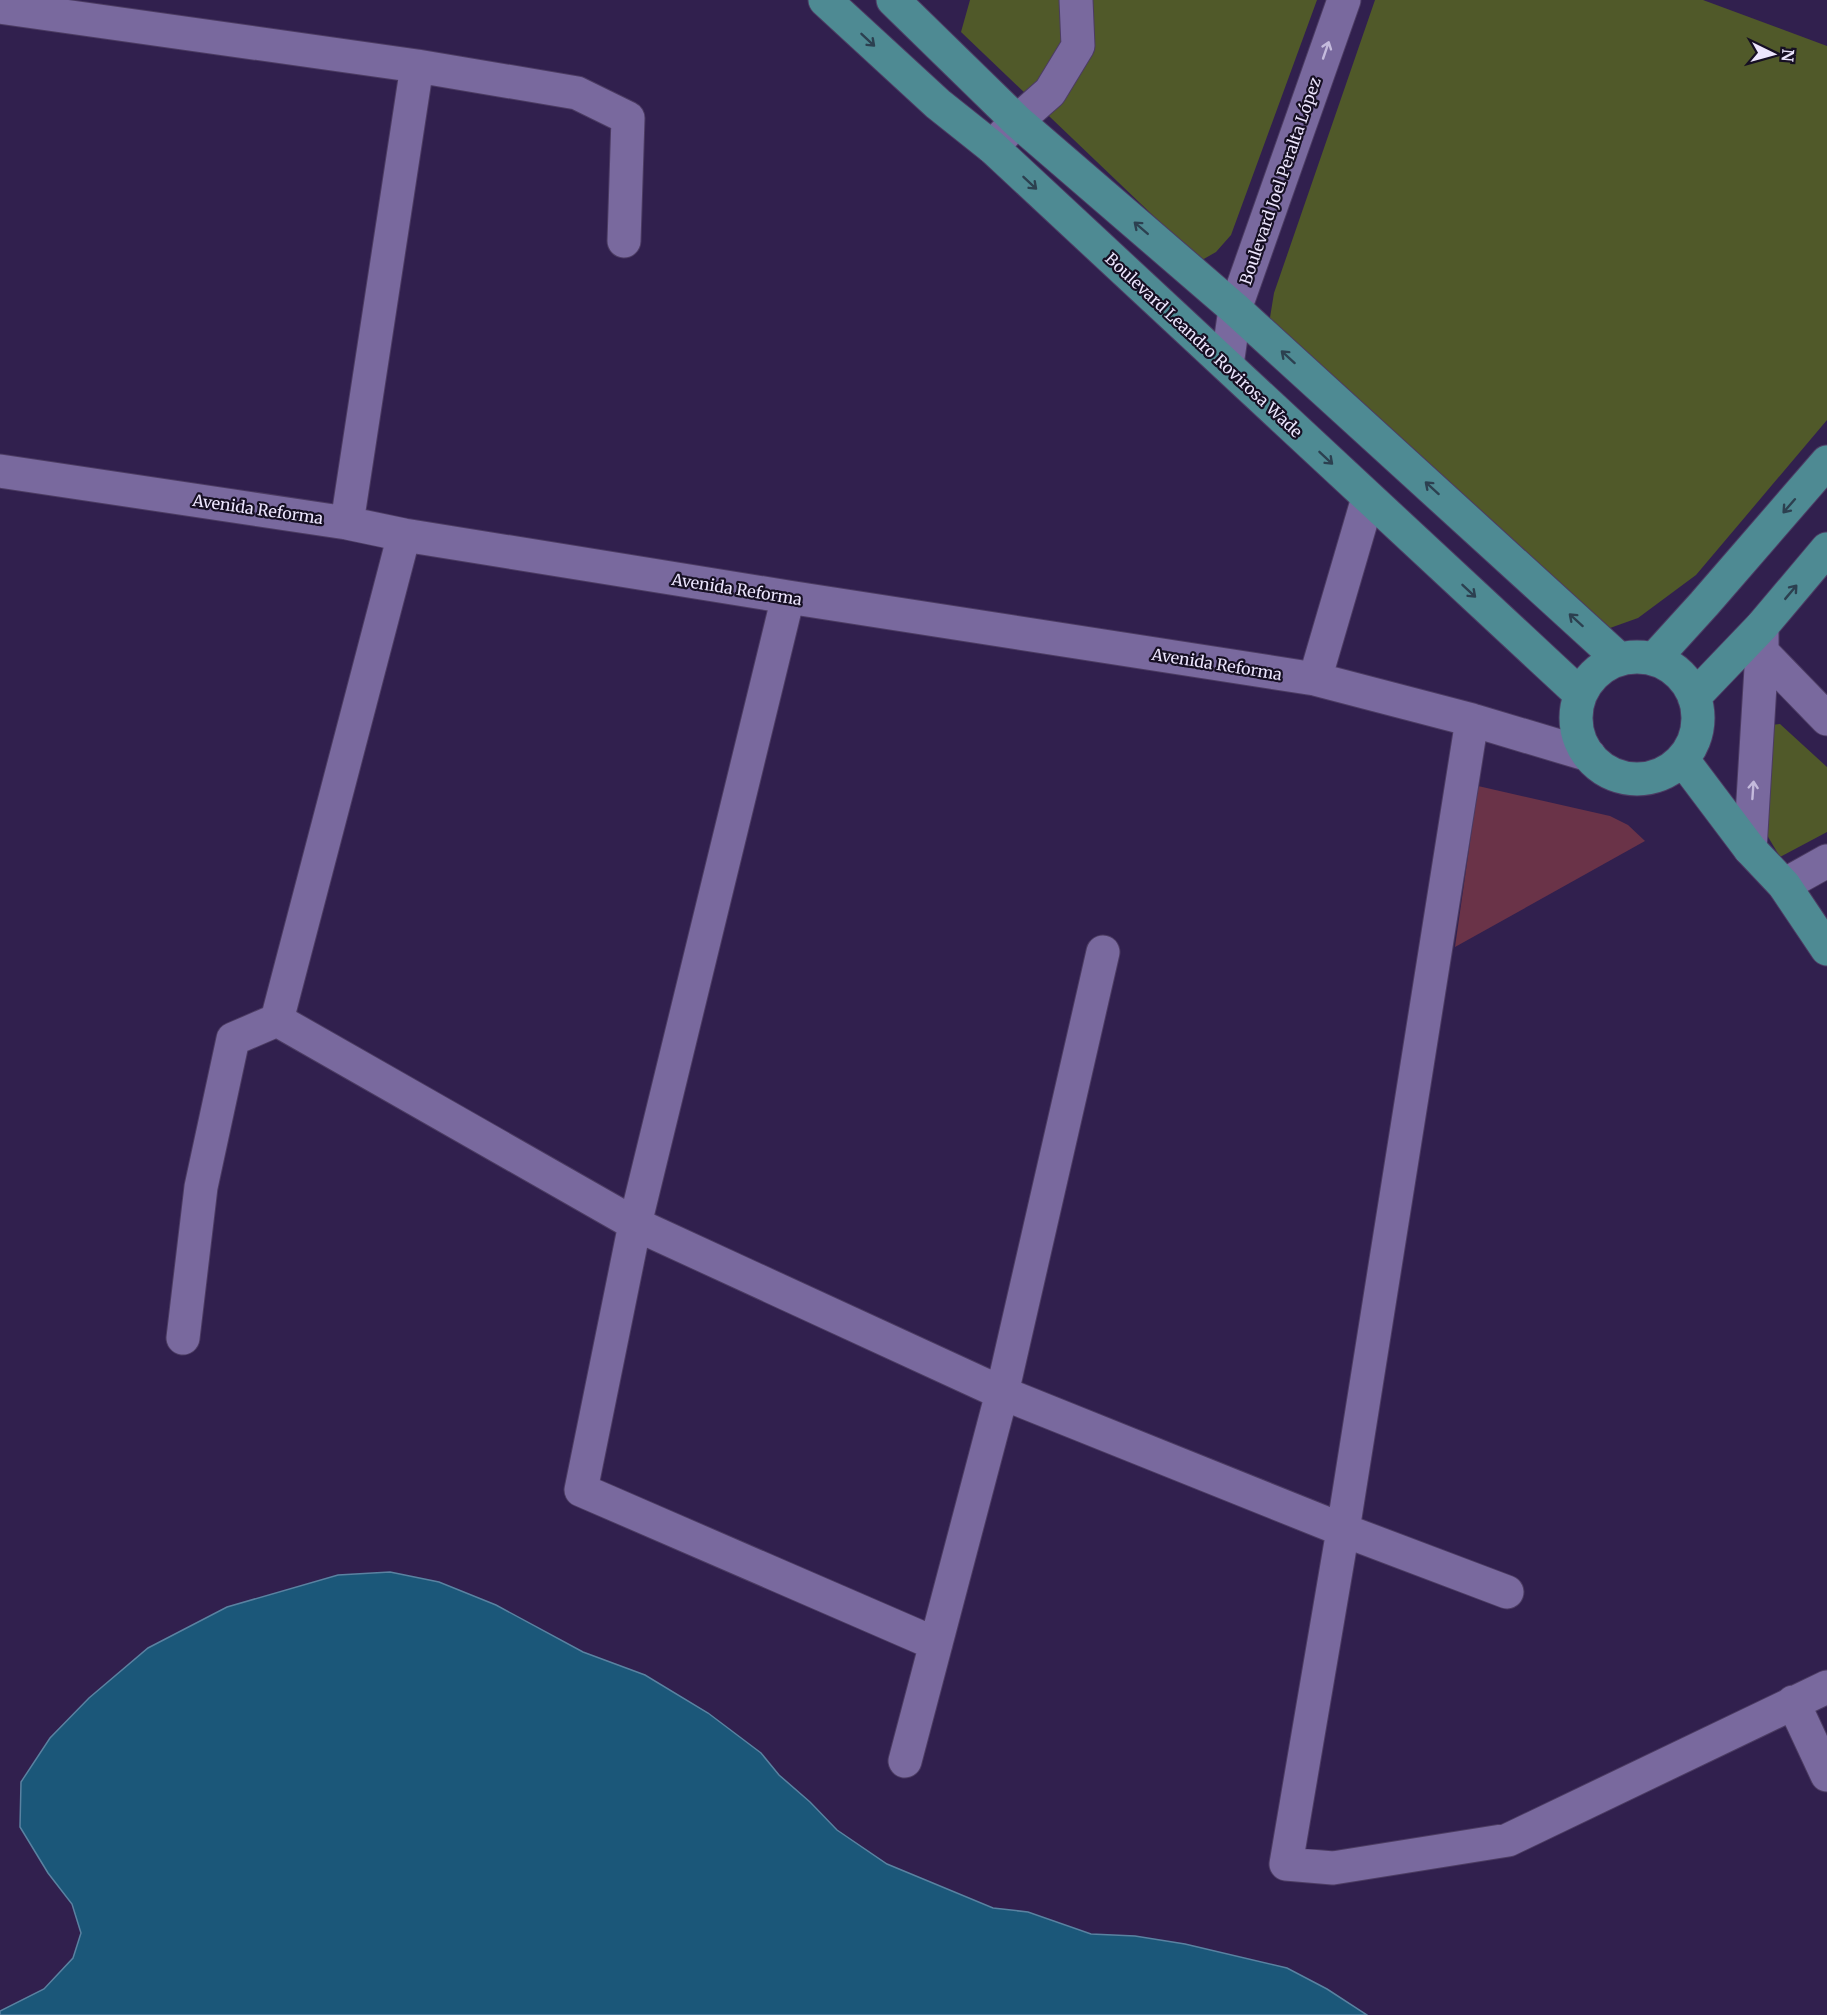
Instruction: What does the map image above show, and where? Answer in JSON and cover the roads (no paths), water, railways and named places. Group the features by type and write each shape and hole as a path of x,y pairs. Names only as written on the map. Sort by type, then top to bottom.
{"main road":[{"name":"Boulevard Leandro Rovirosa Wade","path":"825,0 938,104 992,147 1580,694"},
{"path":"893,0 1017,121 1235,309 1619,659"},
{"path":"1654,659 1827,462"},
{"path":"1694,697 1762,639 1827,549"},
{"path":"1636,656 1654,659 1671,667 1685,680 1694,697 1698,717 1695,736 1683,760 1657,776 1638,779 1620,776 1602,768 1589,755 1580,741 1576,726 1576,710 1580,694 1590,679 1603,667 1619,659 1636,656"},
{"path":"1683,760 1750,849 1784,885 1827,950"}],"street":[{"path":"992,147 1050,92 1078,46 1076,0"},
{"name":"Boulevard Joel Peralta López","path":"1227,365 1235,309 1344,0"},
{"path":"0,7 417,66 577,93 628,118 624,241"},
{"path":"347,523 417,66"},
{"name":"Avenida Reforma","path":"0,471 347,523 404,535 788,597 1315,679 1472,720 1589,755"},
{"path":"1315,679 1368,498"},
{"path":"277,1020 404,535"},
{"path":"788,597 635,1224 581,1490 936,1644"},
{"path":"1762,639 1827,718"},
{"path":"1750,849 1762,639"},
{"path":"1472,720 1343,1530 1286,1864 1333,1868 1508,1840 1827,1687"},
{"path":"1784,885 1827,861"},
{"path":"905,1761 1002,1393 1103,952"},
{"path":"277,1020 635,1224 1002,1393 1343,1530 1507,1592"},
{"path":"183,1338 201,1187 233,1039 277,1020"},
{"path":"1793,1702 1827,1775"}],"water":[{"path":"390,1572 439,1582 496,1605 583,1652 645,1675 708,1713 761,1753 779,1775 837,1830 887,1864 993,1908 1028,1912 1091,1934 1135,1936 1185,1944 1287,1968 1327,1989 1367,2015 0,2015 0,2011 44,1989 73,1958 81,1933 72,1904 48,1873 20,1827 21,1782 50,1738 89,1698 148,1648 227,1607 338,1575"}]}
